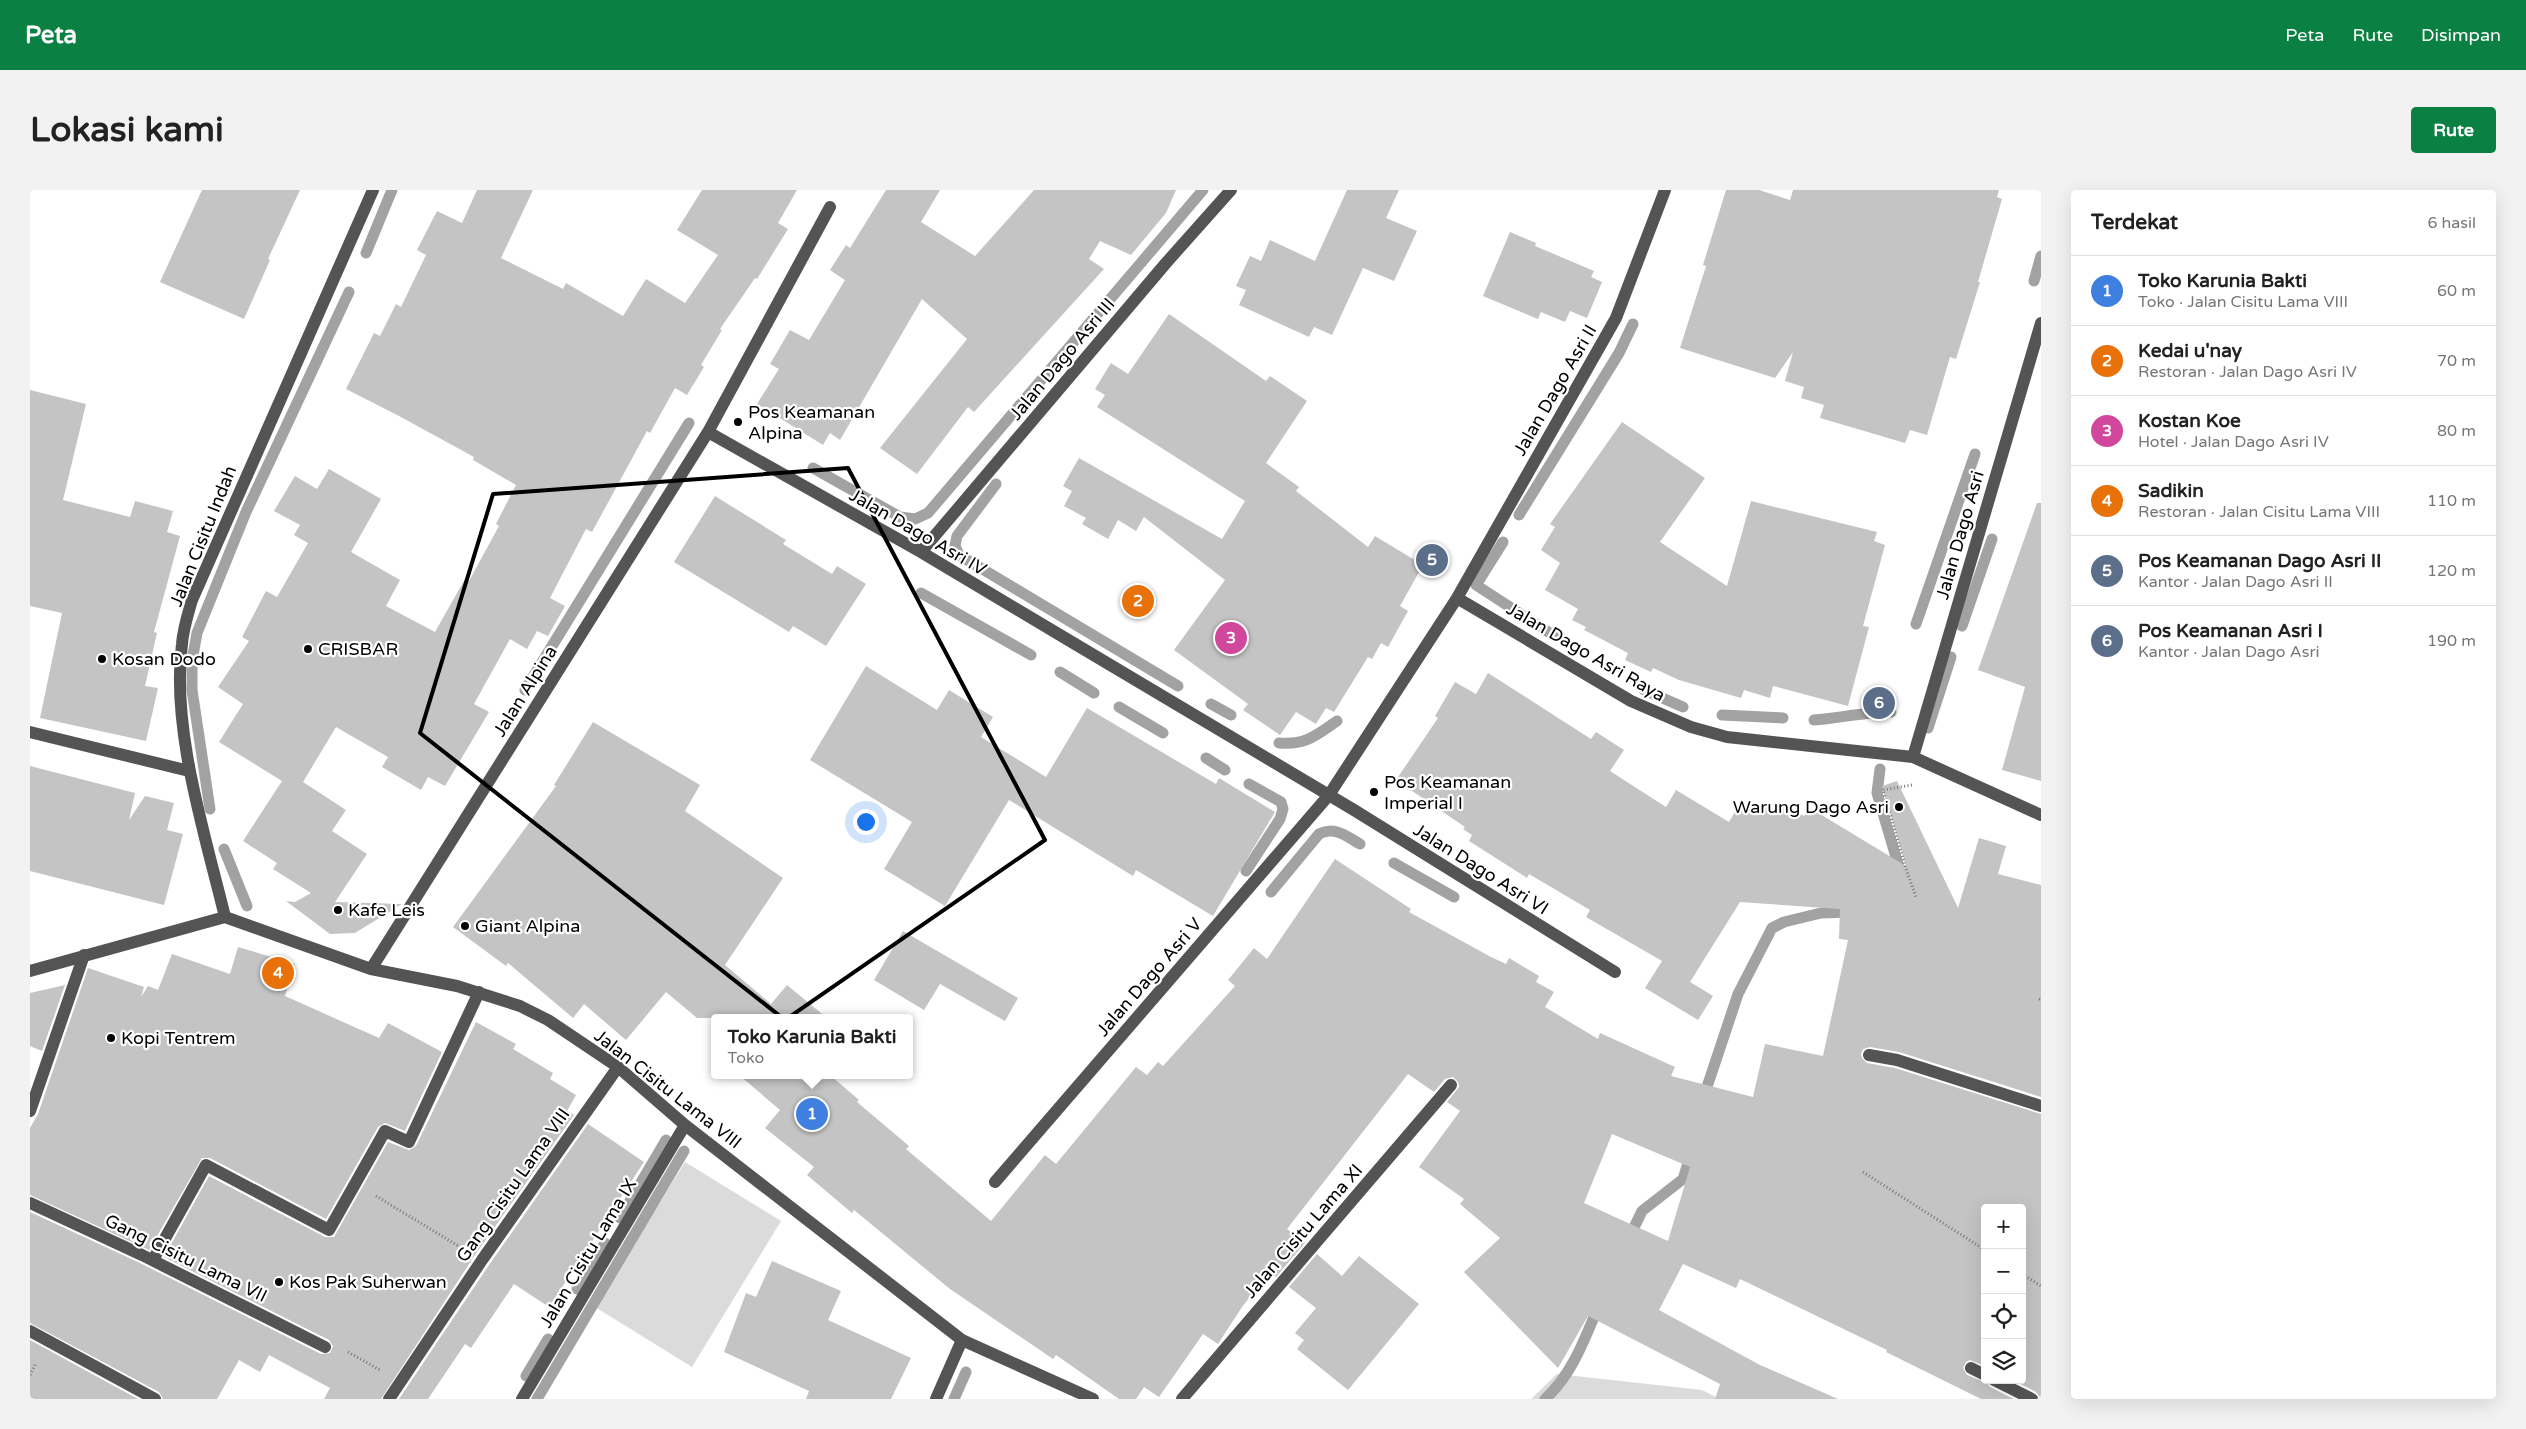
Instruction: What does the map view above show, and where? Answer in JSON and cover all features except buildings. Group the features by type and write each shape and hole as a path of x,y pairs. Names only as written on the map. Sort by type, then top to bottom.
{"street":[{"name":"Jalan Cisitu Indah","path":"225,916 189,771 180,687 182,644 192,600 373,190"},
{"name":"Jalan Dago Asri III","path":"921,552 1166,263 1231,190"},
{"name":"Jalan Dago Asri II","path":"1457,598 1616,318 1664,190"},
{"path":"708,432 830,207"},
{"name":"Jalan Dago Asri","path":"1913,757 2041,323"},
{"name":"Jalan Dago Asri IV","path":"708,432 921,552 1329,795"},
{"name":"Jalan Alpina","path":"371,969 708,432"},
{"path":"1329,795 1457,598"},
{"name":"Jalan Dago Asri Raya","path":"1457,598 1631,701 1691,727 1727,737 1913,757 2041,815"},
{"path":"30,732 189,771"},
{"name":"Jalan Dago Asri VI","path":"1329,795 1615,972"},
{"name":"Jalan Dago Asri V","path":"995,1182 1329,795"},
{"path":"30,971 225,916"},
{"name":"Jalan Cisitu Lama VIII","path":"225,916 371,969 479,992 520,1006 548,1020 618,1067 685,1125 962,1340 1094,1399"},
{"path":"30,1111 84,955"},
{"path":"152,1260 206,1165 329,1230 385,1131 409,1142 479,992"},
{"path":"1870,1055 1898,1060 2041,1106"},
{"name":"Gang Cisitu Lama VIII","path":"389,1399 482,1260 618,1067"},
{"name":"Jalan Cisitu Lama XI","path":"1182,1399 1451,1085"},
{"name":"Jalan Cisitu Lama IX","path":"522,1399 685,1125"},
{"name":"Gang Cisitu Lama VII","path":"30,1203 152,1260 322,1346"},
{"path":"30,1331 156,1399"},
{"path":"936,1399 962,1340"},
{"path":"1971,1368 1981,1374"},
{"path":"2002,1384 2032,1399"}],"path":[{"path":"1882,790 1916,897"},
{"path":"1863,1172 1983,1249"},
{"path":"356,1184 482,1260"},
{"path":"2026,1277 2041,1286"},
{"path":"322,1346 323,1338 401,1381"}],"highlighted area":[{"path":"848,468 1045,840 785,1020 420,733 493,494"}],"shaded area":[{"path":"685,1162 781,1221 692,1367 595,1307"},
{"path":"1557,1374 1702,1390 1720,1399 1531,1399"}],"waterway":[{"path":"366,253 392,190"},
{"path":"813,468 900,517 915,519 928,513 1203,190"},
{"path":"2034,281 2041,256"},
{"path":"210,809 192,690 192,661 197,633 246,512 349,292"},
{"path":"1519,515 1619,353 1633,324"},
{"path":"525,690 689,423"},
{"path":"1916,624 1975,454"},
{"path":"996,484 957,536 955,546 959,555 1178,686"},
{"path":"1962,626 1992,539"},
{"path":"1503,542 1476,585 1556,637"},
{"path":"921,593 1031,655"},
{"path":"1928,728 1951,657"},
{"path":"1060,672 1094,693"},
{"path":"1644,690 1683,707"},
{"path":"1211,704 1231,715"},
{"path":"1119,707 1163,733"},
{"path":"1814,720 1891,712"},
{"path":"1722,715 1783,718"},
{"path":"1279,743 1303,741 1337,721"},
{"path":"1206,758 1225,770"},
{"path":"1880,769 1877,793 1901,874"},
{"path":"1246,871 1280,819 1283,809 1281,802 1249,784"},
{"path":"1271,892 1319,834 1330,831 1335,832 1345,835 1360,844"},
{"path":"224,849 247,906"},
{"path":"1394,863 1454,897"},
{"path":"1703,1099 1738,994 1772,928 1784,922 1821,913 1854,912"},
{"path":"620,1218 666,1140"},
{"path":"537,1399 684,1151"},
{"path":"1629,1238 1642,1211 1683,1179 1692,1151"},
{"path":"577,1289 605,1243"},
{"path":"1545,1399 1563,1379 1570,1367 1583,1343 1599,1305"},
{"path":"526,1376 548,1339"},
{"path":"954,1399 966,1372"}],"place":[{"name":"Pos Keamanan Alpina","path":"738,422"},
{"name":"Pos Keamanan Dago Asri II","path":"1432,560"},
{"name":"Kedai u'nay","path":"1138,601"},
{"name":"Kostan Koe","path":"1231,638"},
{"name":"CRISBAR","path":"308,649"},
{"name":"Kosan Dodo","path":"102,659"},
{"name":"Pos Keamanan Asri I","path":"1879,703"},
{"name":"Pos Keamanan Imperial I","path":"1374,792"},
{"name":"Warung Dago Asri","path":"1899,807"},
{"name":"Kafe Leis","path":"338,910"},
{"name":"Giant Alpina","path":"465,926"},
{"name":"Sadikin","path":"278,973"},
{"name":"Kopi Tentrem","path":"111,1038"},
{"name":"Toko Karunia Bakti","path":"812,1114"},
{"name":"Kos Pak Suherwan","path":"279,1282"}]}
